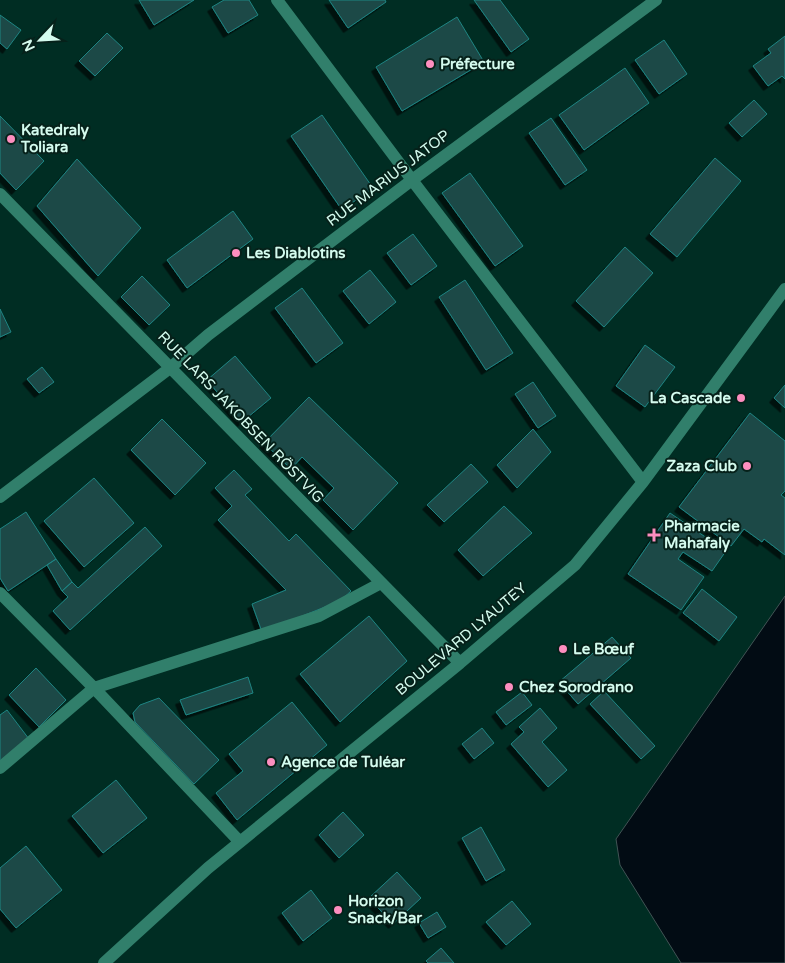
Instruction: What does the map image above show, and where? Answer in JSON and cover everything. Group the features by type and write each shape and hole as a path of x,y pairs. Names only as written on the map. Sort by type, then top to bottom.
{"street":[{"path":"277,0 643,482"},
{"name":"RUE MARIUS JATOP","path":"0,497 412,180 656,0"},
{"name":"RUE LARS JAKOBSEN RÖSTVIG","path":"0,194 460,663"},
{"name":"BOULEVARD LYAUTEY","path":"104,963 208,868 460,663 575,565 643,482 785,289"},
{"path":"0,768 94,688 319,616 381,583"},
{"path":"0,593 94,688 240,842"}],"shaded area":[{"path":"785,596 785,963 681,963 620,865 616,839"}],"building":[{"path":"139,0 194,0 154,25"},
{"path":"224,0 249,0 258,15 228,33 212,7"},
{"path":"329,0 385,0 386,2 348,28"},
{"path":"474,0 500,0 529,39 511,52"},
{"path":"0,15 21,30 7,49 0,43"},
{"name":"Préfecture","path":"457,17 484,62 402,111 376,67"},
{"path":"107,33 123,48 95,76 79,61"},
{"path":"785,36 785,79 782,76 768,86 753,66 771,53 768,49"},
{"path":"664,40 687,74 659,94 635,60"},
{"path":"625,68 649,103 584,150 559,115"},
{"path":"754,100 767,114 742,137 729,123"},
{"path":"322,115 373,188 342,210 291,136"},
{"name":"Katedraly Toliara","path":"0,116 44,161 16,190 0,173"},
{"path":"551,118 587,170 565,185 529,133"},
{"path":"715,158 741,181 677,257 650,234"},
{"path":"77,159 141,228 98,276 37,206"},
{"path":"470,173 523,246 495,266 442,193"},
{"path":"233,211 253,239 187,288 167,260"},
{"path":"413,234 437,266 411,285 387,253"},
{"path":"625,247 653,273 604,327 576,301"},
{"path":"370,270 396,302 369,324 343,291"},
{"path":"142,276 170,305 149,325 121,297"},
{"path":"465,280 513,353 486,370 439,297"},
{"path":"302,288 343,343 316,363 275,308"},
{"path":"0,309 11,332 0,337"},
{"path":"645,345 675,367 645,407 616,386"},
{"path":"235,356 271,398 242,422 207,380"},
{"path":"42,367 54,382 39,393 27,379"},
{"path":"533,382 556,416 538,428 515,394"},
{"path":"785,385 785,408 774,398"},
{"path":"309,397 398,483 353,530 323,500 334,488 302,457 291,469 264,443"},
{"name":"Zaza Club","path":"750,413 785,441 785,491 781,495 785,498 785,555 764,539 762,542 744,529 731,546 679,507"},
{"path":"162,419 206,463 175,495 131,450"},
{"path":"533,429 551,452 517,488 497,465"},
{"path":"471,464 488,482 444,522 427,505"},
{"path":"234,470 252,489 245,495 289,541 296,534 351,591 340,601 262,632 252,604 286,590 218,520 232,506 215,488"},
{"path":"94,478 134,523 84,567 44,521"},
{"path":"504,506 532,533 483,576 458,550"},
{"path":"26,512 56,559 8,591 0,578 0,529"},
{"path":"670,513 726,551 712,571 683,552 678,559 704,577 681,610 628,574"},
{"path":"145,527 162,546 70,630 53,611 68,597 62,591 72,582 78,588"},
{"path":"56,559 72,582 62,591 47,565"},
{"path":"702,589 737,617 719,641 683,613"},
{"path":"369,616 407,661 340,722 300,674"},
{"path":"612,637 631,658 578,704 559,682"},
{"path":"36,668 66,700 39,727 9,695"},
{"path":"248,677 253,693 186,715 180,700"},
{"path":"604,691 655,746 641,759 590,704"},
{"path":"522,692 532,705 506,725 496,712"},
{"path":"159,698 219,760 194,784 135,722 133,713 140,705"},
{"name":"Agence de Tuléar","path":"292,702 327,745 237,820 216,793 243,771 229,754"},
{"path":"540,708 557,728 542,742 567,770 548,787 511,744 524,732 519,727"},
{"path":"7,710 29,739 0,761 0,715"},
{"path":"482,728 494,743 474,759 462,744"},
{"path":"116,780 147,818 103,853 72,816"},
{"path":"343,812 364,835 339,858 319,835"},
{"path":"481,827 505,870 486,881 462,838"},
{"path":"26,846 62,890 16,928 0,909 0,868"},
{"path":"397,872 421,898 393,924 369,898"},
{"path":"311,890 332,918 303,941 282,913"},
{"path":"512,901 531,924 506,945 486,922"},
{"path":"437,912 446,927 428,938 419,923"},
{"path":"441,948 454,963 428,963 426,961"}],"place":[{"name":"Préfecture","path":"430,64"},
{"name":"Katedraly Toliara","path":"11,139"},
{"name":"Les Diablotins","path":"236,253"},
{"name":"La Cascade","path":"741,398"},
{"name":"Zaza Club","path":"747,466"},
{"name":"Pharmacie Mahafaly","path":"654,535"},
{"name":"Le Bœuf","path":"563,649"},
{"name":"Chez Sorodrano","path":"509,687"},
{"name":"Agence de Tuléar","path":"271,762"},
{"name":"Horizon Snack/Bar","path":"338,910"}]}
